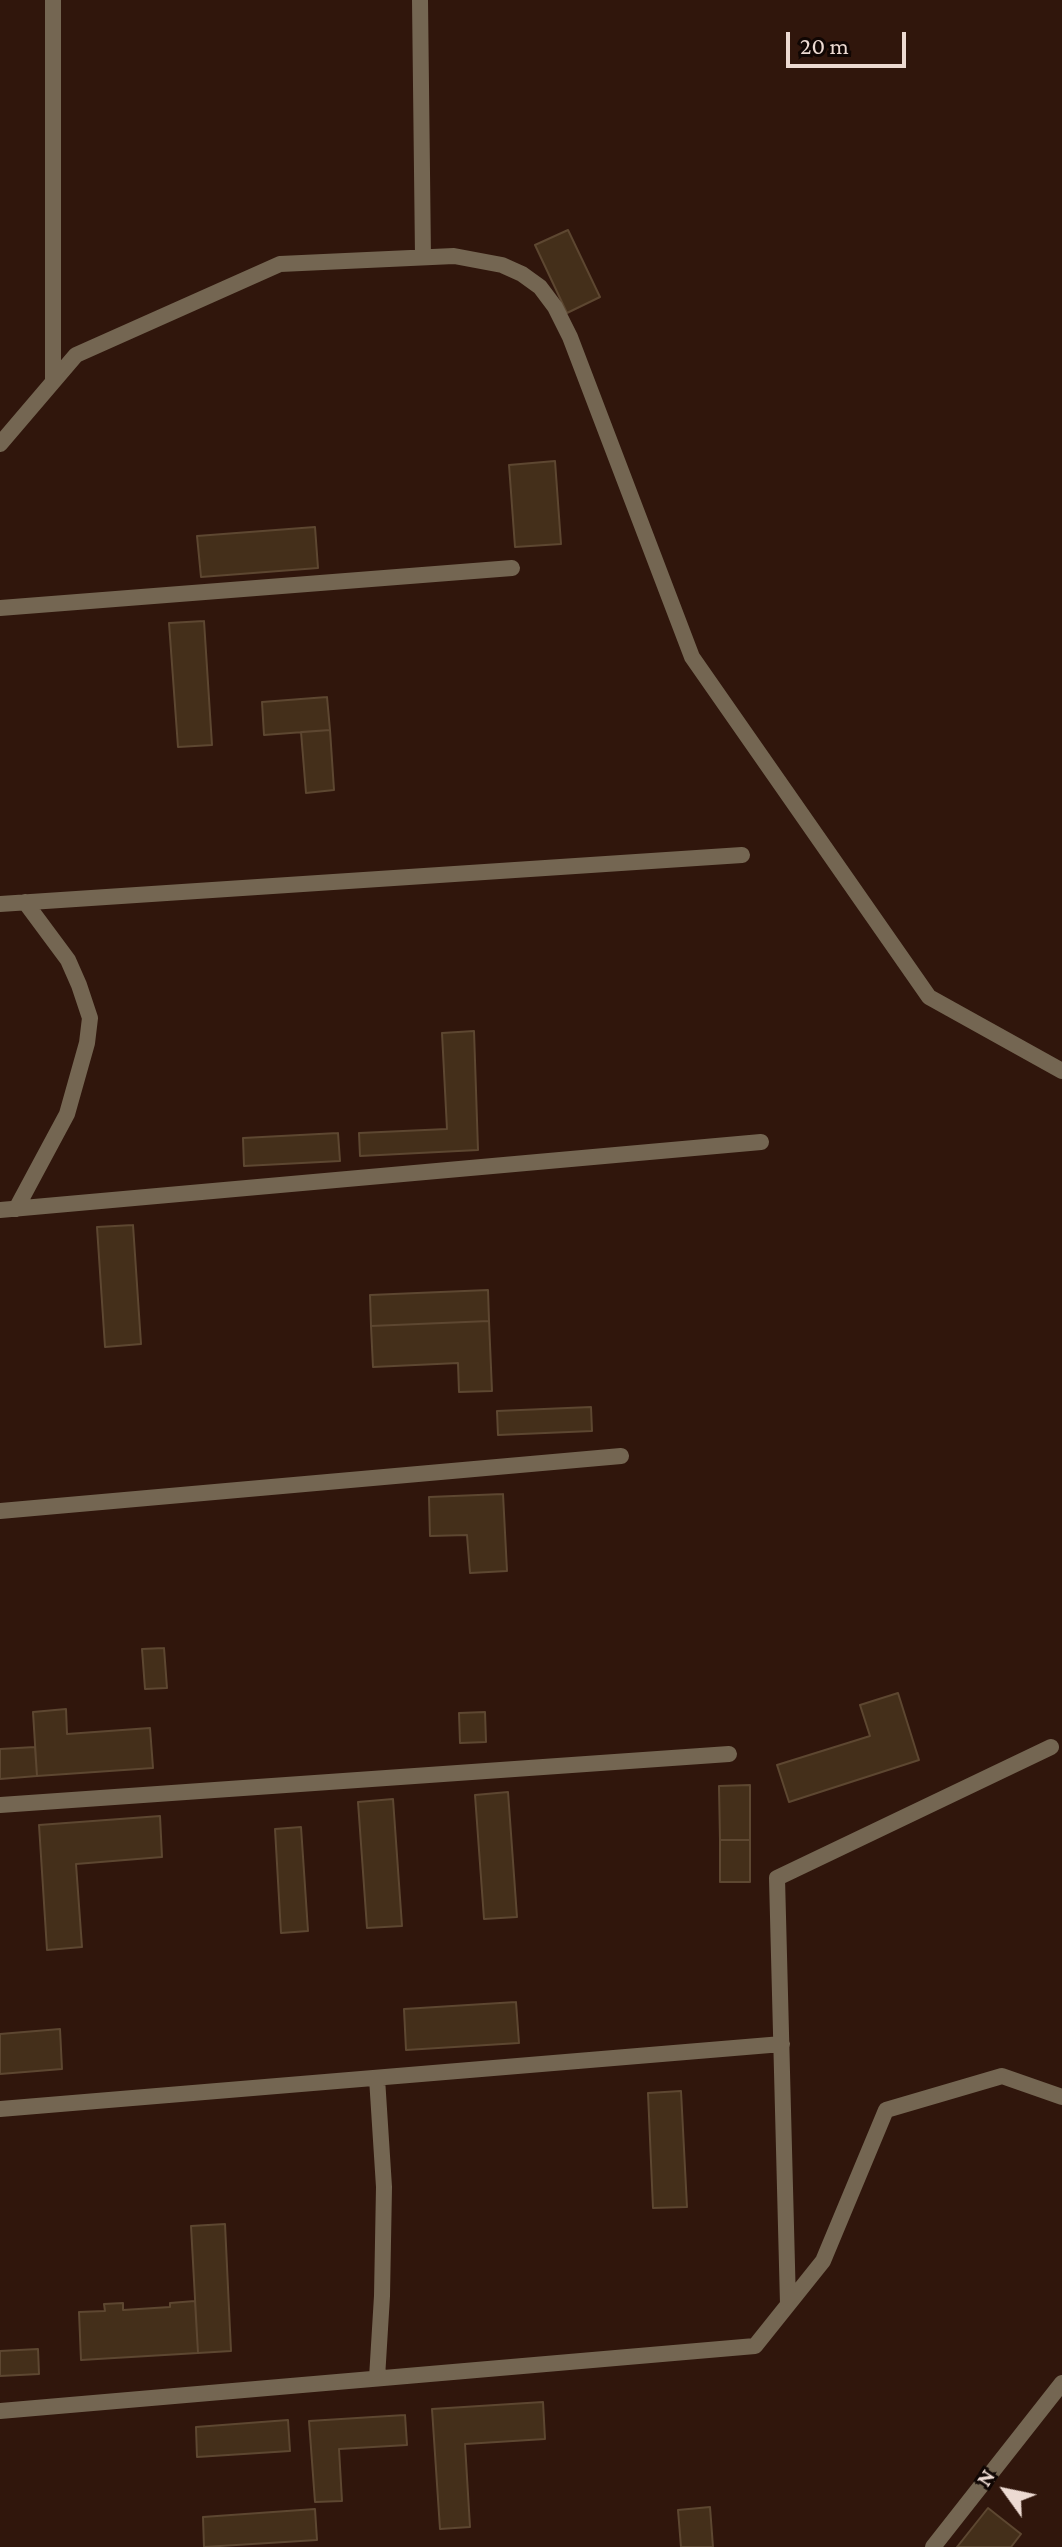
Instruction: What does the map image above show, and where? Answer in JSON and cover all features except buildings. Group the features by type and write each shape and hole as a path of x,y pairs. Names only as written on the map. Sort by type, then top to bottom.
{"lane":[{"path":"53,0 53,382"},
{"path":"420,0 423,257"},
{"path":"0,444 76,355 280,264 454,256 502,265 522,274 540,287 555,307 570,337 692,657 929,997 1062,1071"},
{"path":"0,608 512,568"},
{"path":"0,904 742,855"},
{"path":"8,1210 67,1114 87,1043 90,1018 68,960 25,902"},
{"path":"8,1210 761,1142"},
{"path":"0,1511 621,1456"},
{"path":"788,2304 777,1878 1051,1747"},
{"path":"0,1805 729,1754"},
{"path":"0,2109 782,2044"},
{"path":"0,2411 755,2346 823,2261 886,2110 1002,2076 1062,2097"},
{"path":"377,2078 384,2187 377,2378"},
{"path":"933,2547 1062,2383"}]}
